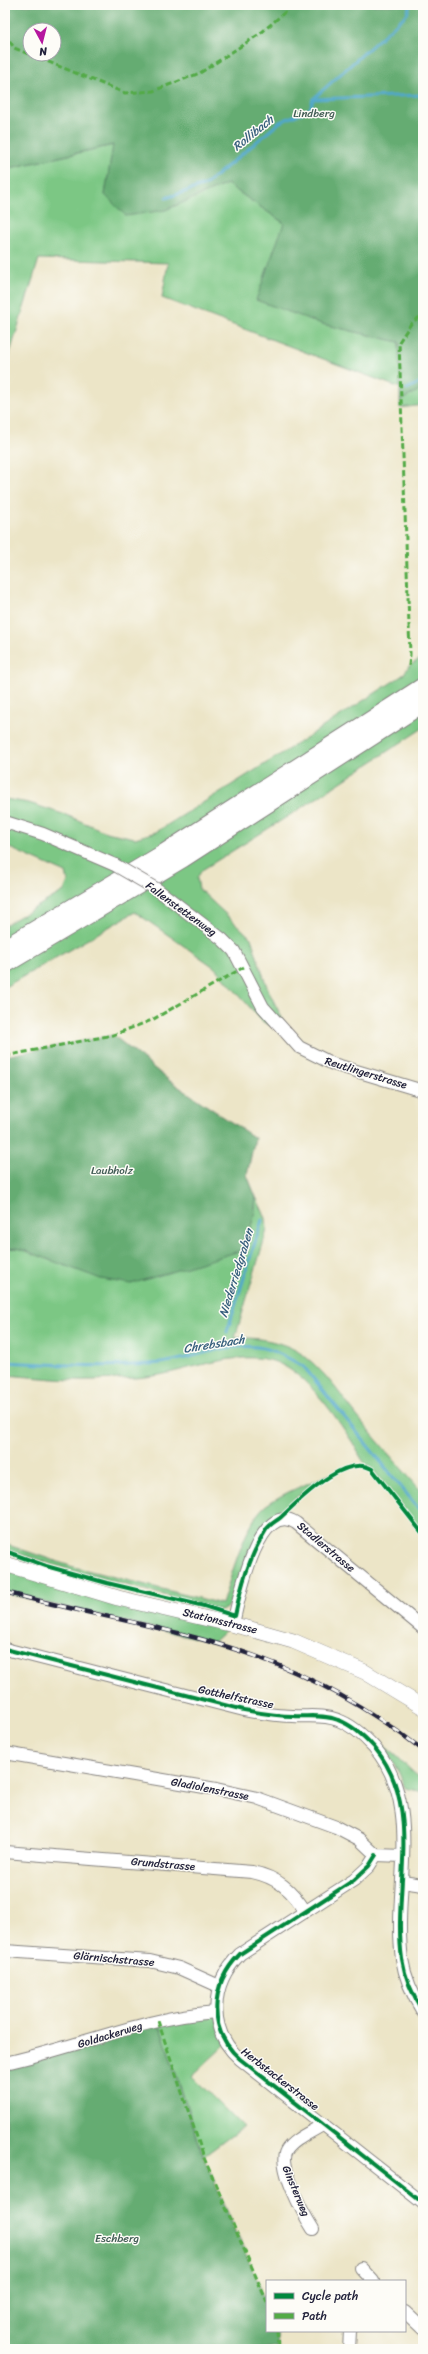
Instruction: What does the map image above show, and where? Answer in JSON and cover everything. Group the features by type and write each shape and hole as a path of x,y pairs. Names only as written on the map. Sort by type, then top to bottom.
{"highway":[{"path":"5,948 193,836 423,687"},
{"path":"5,964 177,861 423,704"}],"main road":[{"name":"Stationsstrasse","path":"5,1564 118,1598 233,1624 288,1640 332,1657 381,1681 423,1707"}],"street":[{"name":"Fallenstettenweg","path":"5,822 43,834 115,865 158,890 222,939 234,951 263,1007 299,1047 310,1053"},
{"name":"Reutlingerstrasse","path":"310,1053 333,1064 423,1091"},
{"name":"Stadlerstrasse","path":"233,1624 243,1582 256,1548 272,1523 278,1520 287,1519 296,1523 423,1628"},
{"name":"Gotthelfstrasse","path":"5,1649 244,1710 279,1716 325,1717 344,1722 372,1745 386,1762 395,1780 402,1814 400,1939 402,1960 410,1986 423,2012"},
{"name":"Gladiolenstrasse","path":"5,1753 216,1789 257,1798 336,1827 359,1839 376,1855"},
{"name":"Grundstrasse","path":"5,1852 252,1872 272,1878 285,1886 305,1911"},
{"path":"376,1855 402,1856"},
{"name":"Herbstackerstrasse","path":"376,1855 369,1866 354,1880 240,1954 226,1971 219,1986 216,2012 222,2035 234,2054 423,2202"},
{"path":"402,1882 423,1886"},
{"name":"Glärnischstrasse","path":"5,1951 150,1961 175,1967 219,1986"},
{"name":"Goldackerweg","path":"5,2063 57,2051 169,2018 216,2012"},
{"name":"Ginsterweg","path":"313,2229 304,2213 285,2169 283,2158 290,2146 324,2124"},
{"path":"361,2268 372,2280"},
{"path":"406,2313 423,2329"},
{"path":"349,2349 350,2332"}],"green space":[{"name":"Lindberg","path":"5,5 423,5 423,388 400,401 399,342 322,324 256,300 284,223 227,184 165,210 126,216 105,195 113,145 5,169"},
{"path":"114,145 105,195 165,210 227,184 284,223 322,324 399,342 400,388 162,298 168,263 39,259 5,369 5,169"},
{"path":"423,388 423,405 400,408 400,401"},
{"path":"423,657 423,728 306,805 202,870 197,878 199,889 251,938 268,990 282,1018 284,1031 263,1022 214,967 135,912 5,987 5,925 64,891 68,881 66,873 5,846 5,799 29,803 66,815 106,832 135,838 156,832 281,754 403,675 409,666"},
{"name":"Laubholz","path":"113,1035 170,1081 255,1138 247,1175 256,1197 254,1217 243,1250 131,1284 101,1279 18,1248 5,1249 5,1056"},
{"path":"256,1197 266,1218 267,1230 235,1338 254,1338 282,1344 307,1358 321,1371 357,1416 423,1493 423,1534 372,1469 362,1460 344,1430 313,1389 294,1372 270,1360 237,1358 154,1376 131,1378 71,1380 5,1375 5,1249 18,1248 38,1255 254,1217"},
{"path":"331,1474 303,1492 264,1524 234,1601 225,1609 220,1610 70,1570 5,1549 5,1544 70,1566 222,1604 245,1537 258,1514 272,1501 297,1488"},
{"path":"5,1570 226,1630 213,1642 13,1595 5,1592"},
{"path":"382,1745 423,1780 423,1792 405,1788 399,1773"},
{"path":"216,2012 226,2044 192,2076 243,2127 204,2156 158,2021"},
{"name":"Eschberg","path":"158,2021 204,2158 266,2300 266,2332 277,2332 278,2349 5,2349 5,2063"}],"waterway":[{"name":"Rollibach","path":"166,198 205,185 280,122 310,109 313,99 407,14 410,5"},
{"path":"313,99 423,95"},
{"path":"407,389 423,381"},
{"name":"Niederriedgraben","path":"227,1332 262,1220"},
{"name":"Chrebsbach","path":"5,1362 83,1366 141,1365 173,1361 233,1347 245,1346 270,1350 304,1367 423,1514"}],"railway":[{"path":"5,1592 162,1629 255,1656 300,1674 342,1696 363,1708 423,1750"}],"marked path":[{"path":"5,33 14,48 125,93 153,91 200,73 261,33 293,5"},
{"path":"409,666 410,654 399,342 412,322 423,315"},
{"path":"5,1056 113,1035 152,1020 244,967"},
{"path":"158,2021 204,2158 266,2300"},
{"path":"277,2332 278,2349"}],"cycle path":[{"path":"5,1551 46,1566 107,1583 204,1606 235,1616 246,1572 266,1530 310,1491 336,1473 348,1468 361,1466 372,1469 423,1534"},
{"path":"5,1649 244,1710 280,1715 321,1716 333,1718 343,1722 362,1735 374,1747 389,1770 398,1795 403,1822 400,1932 402,1959 410,1987 423,2012"},
{"path":"376,1855 369,1866 354,1880 240,1954 230,1966 223,1979 218,1993 216,2007 222,2035 229,2047 240,2059 423,2203"}]}
